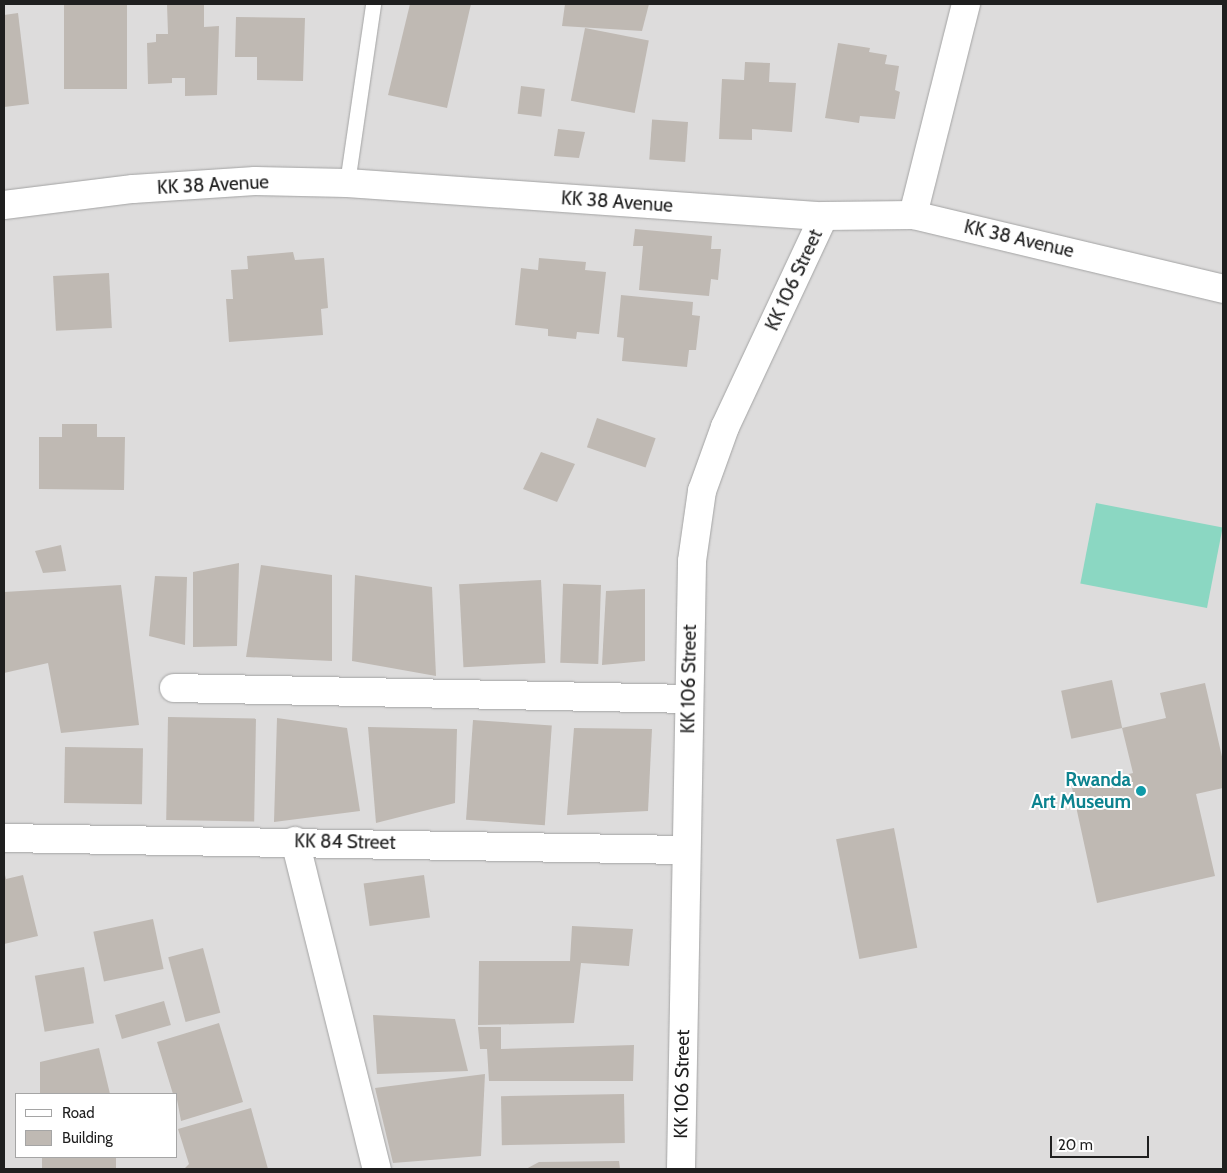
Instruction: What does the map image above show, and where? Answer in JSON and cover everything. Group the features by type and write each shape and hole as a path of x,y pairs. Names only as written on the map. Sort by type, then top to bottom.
{"street":[{"path":"914,214 966,4"},
{"name":"KK 38 Avenue","path":"4,205 134,189 255,181 346,183 824,216 914,214 1223,289"},
{"name":"KK 106 Street","path":"681,1169 692,561 702,491 725,427 824,216"},
{"path":"174,688 689,699"},
{"name":"KK 84 Street","path":"4,838 295,840 686,850"},
{"path":"295,840 377,1169"}],"lane":[{"path":"346,183 373,4"}],"shaded area":[{"path":"4,4 1223,4 1223,1169 4,1169"}],"green space":[{"path":"1096,503 1223,528 1207,608 1080,583"}],"building":[{"path":"64,4 127,4 127,89 64,89"},
{"path":"167,4 204,4 204,27 219,26 217,95 185,96 185,78 172,78 172,83 148,84 147,43 156,42 156,34 168,34"},
{"path":"410,4 471,4 447,108 388,95"},
{"path":"565,4 649,4 642,31 562,26"},
{"path":"18,13 29,104 4,107 4,15"},
{"path":"236,17 305,18 303,81 257,80 257,57 235,57"},
{"path":"585,28 649,40 635,113 571,101"},
{"path":"838,43 870,48 869,52 887,55 885,64 899,66 895,90 900,92 895,119 860,116 859,123 825,118"},
{"path":"745,62 770,63 769,82 796,83 792,132 752,129 752,140 719,139 722,79 744,80"},
{"path":"521,86 545,89 541,117 518,114"},
{"path":"652,119 688,122 685,162 649,159"},
{"path":"558,129 585,132 579,158 554,156"},
{"path":"635,229 712,236 711,249 721,249 718,280 711,279 709,296 639,290 643,246 633,246"},
{"path":"293,252 295,260 324,258 328,308 321,309 323,335 229,342 226,299 233,299 231,270 248,269 247,256"},
{"path":"539,258 586,262 585,270 606,272 599,334 577,332 576,339 548,336 548,329 515,325 521,268 538,270"},
{"path":"109,273 112,328 56,331 53,276"},
{"path":"621,295 693,302 692,315 700,316 696,350 689,350 687,367 622,361 624,338 617,337"},
{"path":"597,418 656,438 646,467 587,447"},
{"path":"62,424 97,424 97,437 125,437 124,490 39,489 39,437 62,437"},
{"path":"541,452 575,464 557,502 523,489"},
{"path":"61,545 66,571 43,573 35,551"},
{"path":"239,563 237,646 193,647 193,572"},
{"path":"261,565 332,575 332,661 246,657"},
{"path":"355,575 432,587 436,676 352,661"},
{"path":"155,576 187,577 185,645 149,636"},
{"path":"541,580 545,663 463,667 459,584"},
{"path":"563,584 601,585 598,664 560,663"},
{"path":"121,585 139,725 61,733 48,663 4,673 4,592"},
{"path":"645,589 645,661 602,665 606,591"},
{"path":"1112,680 1122,728 1071,739 1061,691"},
{"name":"Rwanda Art Museum","path":"1205,683 1223,761 1223,788 1196,794 1215,876 1097,903 1072,788 1133,773 1122,728 1166,718 1160,693"},
{"path":"168,717 256,719 254,822 166,820"},
{"path":"277,718 347,728 360,811 274,822"},
{"path":"473,720 552,726 545,825 466,820"},
{"path":"368,727 457,729 455,803 376,823"},
{"path":"574,728 652,729 648,811 567,815"},
{"path":"65,747 143,748 142,804 64,803"},
{"path":"894,828 917,948 859,959 836,839"},
{"path":"4,871 6,879 23,875 38,936 4,944"},
{"path":"424,875 430,918 370,926 364,883"},
{"path":"153,919 164,969 104,982 93,932"},
{"path":"572,926 633,929 629,966 581,963 574,1023 478,1025 479,961 570,961"},
{"path":"203,948 220,1013 186,1022 168,957"},
{"path":"84,967 94,1023 45,1032 35,976"},
{"path":"164,1001 171,1025 122,1039 115,1015"},
{"path":"373,1015 455,1019 468,1071 377,1074"},
{"path":"219,1023 243,1102 181,1121 178,1093 173,1093 157,1042"},
{"path":"478,1027 501,1027 501,1049 634,1045 633,1081 489,1081 487,1049 480,1049"},
{"path":"99,1048 110,1093 40,1093 40,1062"},
{"path":"485,1074 481,1156 393,1163 375,1088"},
{"path":"624,1094 625,1143 502,1145 501,1096"},
{"path":"251,1108 268,1169 184,1169 189,1164 178,1129"},
{"path":"42,1158 116,1158 116,1169 42,1169"},
{"path":"619,1161 620,1169 526,1169 539,1162"}],"place":[{"name":"Rwanda Art Museum","path":"1141,791"}]}
